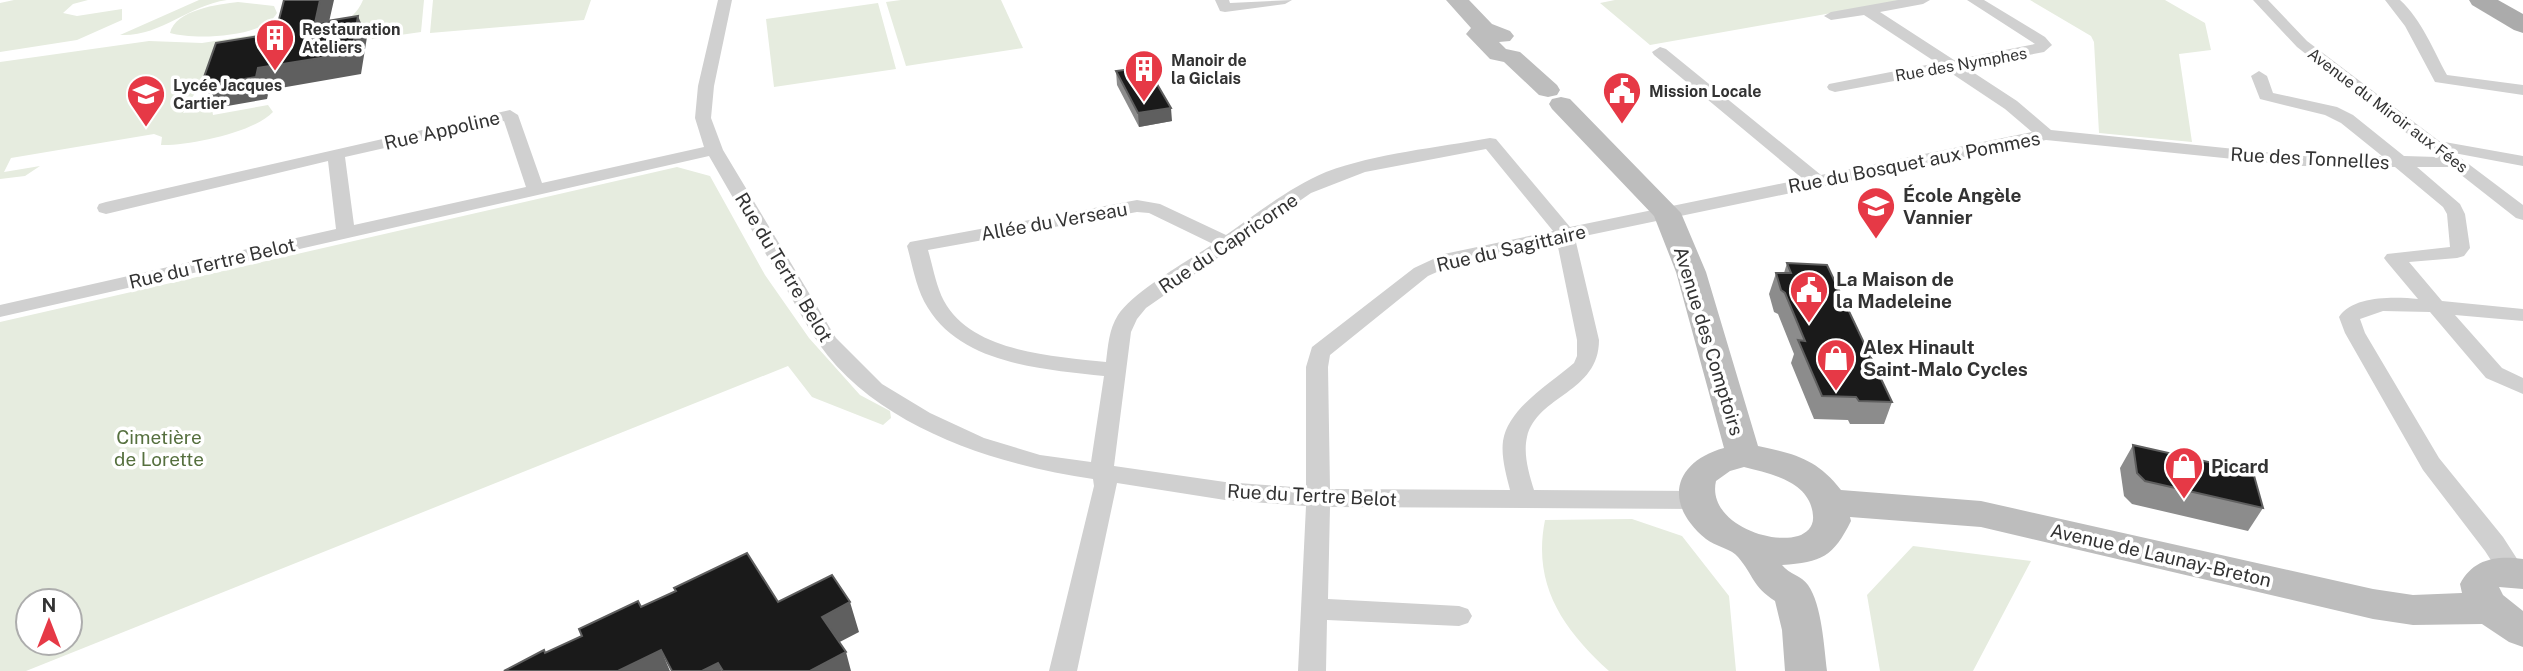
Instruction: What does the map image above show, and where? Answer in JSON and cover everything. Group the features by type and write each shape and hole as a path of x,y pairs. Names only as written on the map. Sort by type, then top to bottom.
{"main road":[{"path":"2481,0 2523,25"},
{"path":"2510,0 2523,8"}],"street":[{"path":"713,150 703,118 706,86 725,0"},
{"path":"1222,0 1225,8 1286,0"},
{"name":"Avenue des Comptoirs","path":"1457,0 1484,29 1477,34 1498,54 1512,57 1555,97 1667,213 1677,234 1713,343 1744,455"},
{"path":"1831,16 1923,0"},
{"name":"Rue des Nymphes","path":"1835,87 2038,49 2045,45 1974,0"},
{"name":"Avenue du Miroir aux Fées","path":"2260,0 2302,44 2523,215"},
{"path":"2392,0 2412,27 2441,79 2523,90"},
{"path":"1867,10 2011,105 2046,135"},
{"path":"1660,52 1817,181"},
{"path":"2259,76 2266,96 2339,115 2451,204 2456,214 2460,247 2457,252 2394,258 2494,373 2523,387"},
{"name":"Rue Appoline","path":"106,208 510,115 536,191"},
{"name":"Rue du Bosquet aux Pommes","path":"1667,213 2046,135 2164,147"},
{"name":"Rue du Capricorne","path":"1063,671 1106,486 1102,464 1121,332 1127,317 1139,304 1305,190 1333,176 1362,167 1490,143 1565,234"},
{"path":"2435,146 2469,148 2514,161 2506,173 2479,180"},
{"name":"Rue des Tonnelles","path":"2164,147 2302,161 2456,162"},
{"name":"Rue du Tertre Belot","path":"0,311 713,150 828,342 874,389 922,418 976,444 1040,463 1225,491 1318,498 1697,500"},
{"path":"336,154 346,233"},
{"name":"Allée du Verseau","path":"1117,370 1023,358 982,344 955,328 937,307 917,246 1138,206 1153,208 1227,243"},
{"name":"Rue du Sagittaire","path":"1318,498 1317,367 1320,352 1370,310 1434,264 1667,213"},
{"path":"1524,500 1514,446 1516,432 1526,419 1583,367 1588,356 1588,340 1565,234"},
{"path":"2517,573 2426,456 2355,334 2349,317 2364,308 2379,304 2523,315"},
{"path":"1744,455 1786,463 1806,474 1821,487 1831,502 1835,518 1830,532 1819,543 1801,550 1785,552 1751,546 1716,527 1704,513 1697,500 1696,486 1701,474 1711,464 1744,455"},
{"path":"1312,671 1318,498"},
{"name":"Avenue de Launay-Breton","path":"1831,502 1982,514 2373,604 2413,610 2490,608"},
{"path":"1751,546 1773,580 1793,593 1802,630 1807,671"},
{"path":"1793,593 1804,579 1801,550"},
{"path":"2517,573 2496,572 2484,576 2479,584 2481,595 2490,608 2523,631"},
{"path":"1315,609 1459,616"}],"green space":[{"path":"14,0 88,0 73,4 63,13 77,16 122,9 122,20 77,40 0,52 0,3"},
{"path":"199,0 227,0 199,8 148,31 120,35"},
{"path":"363,0 424,0 421,32 372,39 371,35 299,45 344,22 352,16"},
{"path":"433,0 591,0 584,20 430,33"},
{"path":"1001,0 1023,48 906,66 886,2"},
{"path":"1615,0 1905,0 1650,45 1600,3"},
{"path":"2030,0 2165,0 2205,23 2211,50 2179,54 2192,142 2099,133 2094,42 2091,36"},
{"path":"238,2 274,6 277,13 258,28 228,35 195,36 170,33 180,19 189,14"},
{"path":"878,3 896,69 774,87 766,19"},
{"path":"266,35 210,68 183,113 212,109 213,115 268,105 273,112 252,126 220,136 173,145 161,145 162,137 154,134 11,158 4,172 40,166 25,176 0,179 0,62 149,41 202,43"},
{"name":"Cimetière de Lorette","path":"677,167 710,176 765,275 809,338 860,395 890,411 891,418 883,425 812,397 788,366 84,648 84,587 14,587 14,657 61,657 26,671 0,671 0,322"},
{"path":"1632,519 1682,536 1729,596 1736,671 1609,671 1565,622 1547,585 1543,565 1545,520"},
{"path":"1913,546 2031,561 1973,671 1880,671 1867,595"}],"building":[{"path":"284,0 320,0 315,23 358,16 352,53 258,68 256,77 205,86 207,77 204,77 216,43 276,31"},
{"path":"1147,67 1171,108 1138,113 1116,71"},
{"path":"1787,263 1827,265 1892,402 1822,396 1798,340 1805,341 1776,273 1791,273"},
{"path":"2133,445 2253,472 2263,508 2145,481 2137,473"},
{"path":"747,553 778,602 832,575 850,602 822,617 846,652 810,671 723,671 718,663 702,671 672,671 661,650 618,671 504,671 544,650 545,653 582,636 579,629 638,601 641,607"}],"place":[{"name":"Restauration Ateliers","path":"275,72"},
{"name":"Manoir de la Giclais","path":"1144,103"},
{"name":"Mission Locale","path":"1622,125"},
{"name":"Lycée Jacques Cartier","path":"146,128"},
{"name":"École Angèle Vannier","path":"1876,240"},
{"name":"La Maison de la Madeleine","path":"1809,324"},
{"name":"Alex Hinault Saint-Malo Cycles","path":"1836,392"},
{"name":"Picard","path":"2184,500"}]}
